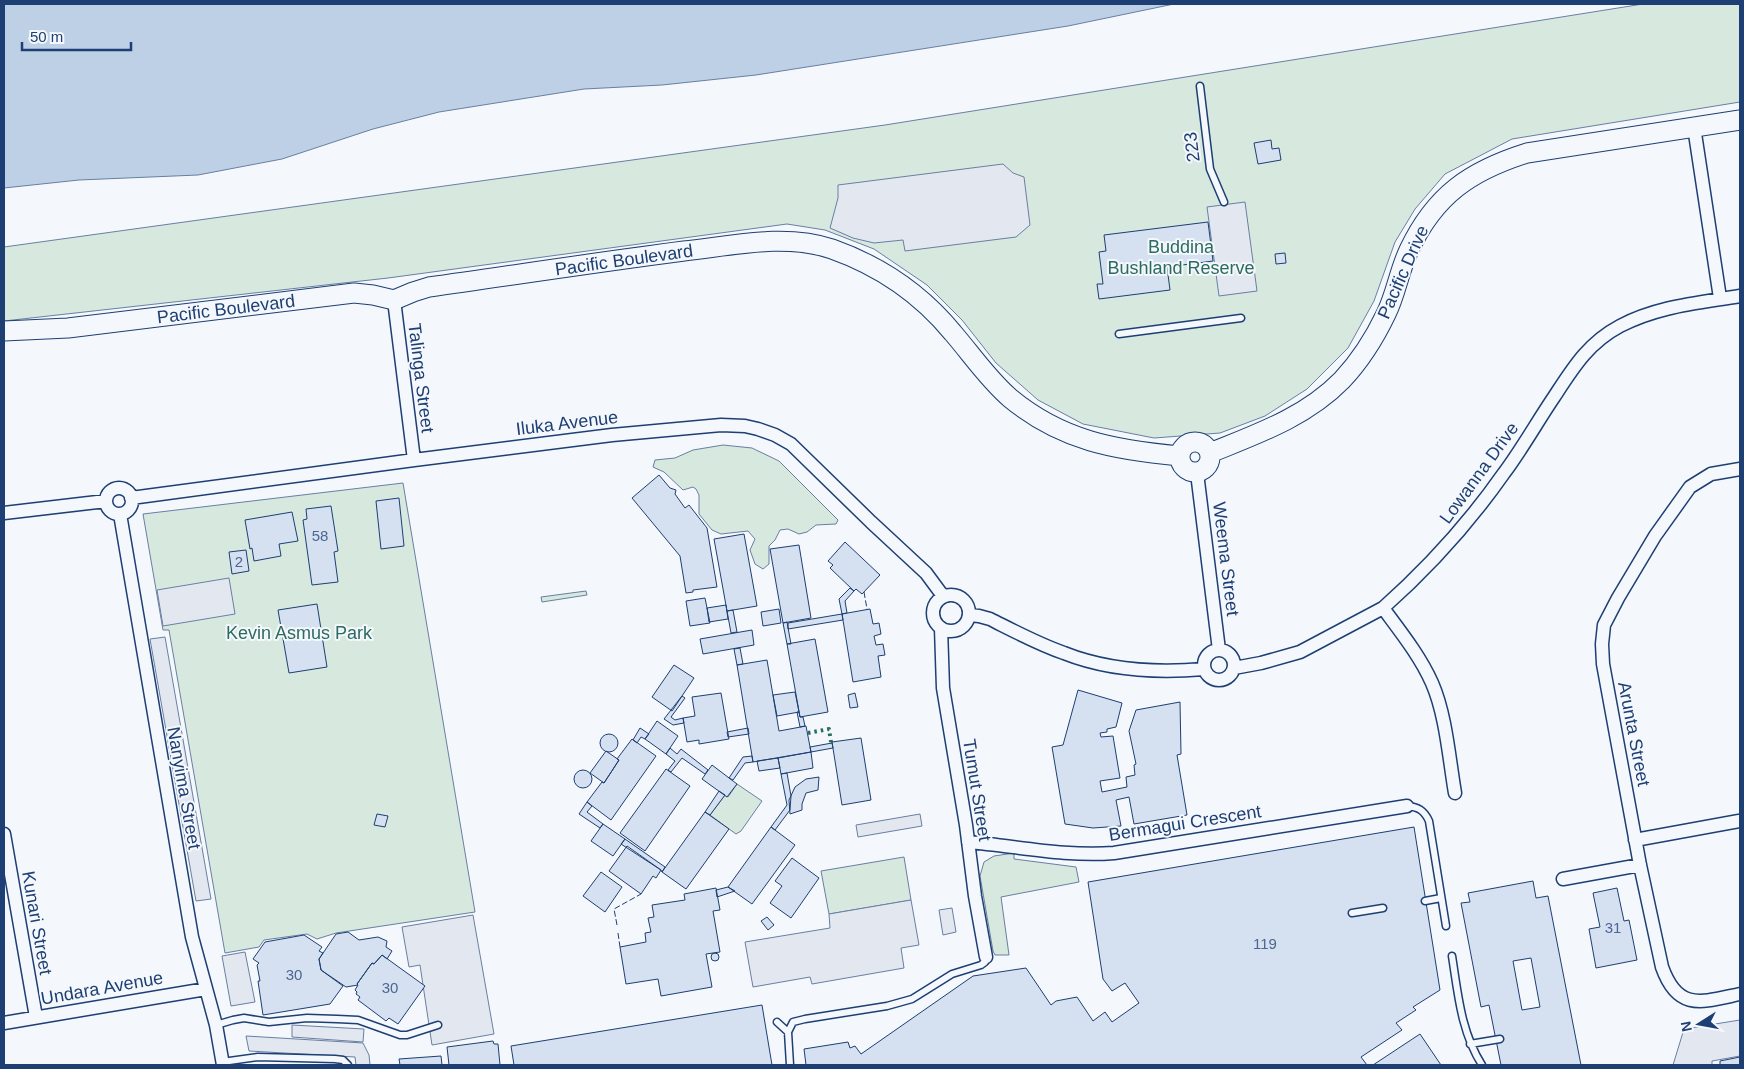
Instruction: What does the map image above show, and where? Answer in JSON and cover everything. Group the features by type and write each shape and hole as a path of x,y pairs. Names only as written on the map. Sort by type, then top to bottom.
{"street":[{"name":"Pacific Drive","path":"1210,453 1274,426 1302,411 1342,380 1368,346 1386,314 1408,252 1423,225 1442,199 1461,183 1504,160 1527,153 1740,120"},
{"path":"1694,127 1720,298"},
{"name":"Pacific Boulevard","path":"4,331 68,328 354,294 373,295 394,300 429,287 637,257 745,244 783,241 805,243 830,248 860,260 877,268 906,288 930,307 954,333 991,380 1011,399 1041,420 1075,437 1105,446 1135,452 1180,456"},
{"name":"Lowanna Drive","path":"1234,668 1261,663 1300,652 1383,608 1414,580 1451,541 1504,474 1580,358 1600,339 1647,313 1672,306 1740,296"},
{"name":"Talinga Street","path":"394,300 414,460"},
{"name":"Iluka Avenue","path":"131,498 414,460 679,428 721,425 745,426 776,435 791,444 926,573 943,596"},
{"path":"1194,442 1204,444 1210,453 1210,463 1206,468 1197,473 1187,470 1183,466 1180,456 1184,446 1194,442"},
{"name":"Arunta Street","path":"1740,468 1711,474 1690,487 1655,536 1618,598 1604,625 1602,644 1603,664 1640,865 1662,968 1668,983 1679,994 1690,1001 1708,1001 1740,994"},
{"name":"Weema Street","path":"1197,473 1219,650"},
{"path":"119,488 126,491 131,498 129,509 120,514 111,512 106,502 108,494 119,488"},
{"path":"4,513 106,502"},
{"name":"Nanyima Street","path":"120,514 192,937 216,1025 223,1064"},
{"path":"948,594 960,596 968,604 970,615 966,625 962,628 951,632 941,628 933,618 934,605 943,596 948,594"},
{"path":"1383,608 1432,683 1443,727 1455,793"},
{"path":"970,615 990,620 1065,654 1099,664 1152,671 1204,669"},
{"name":"Tumut Street","path":"941,628 942,688 986,957"},
{"path":"1219,650 1226,651 1234,661 1234,668 1229,676 1220,680 1210,677 1204,669 1204,664 1210,652 1219,650"},
{"name":"Bermagui Crescent","path":"968,842 1096,855 1407,806"},
{"path":"1636,840 1739,821"},
{"name":"Kunari Street","path":"4,834 36,1017"},
{"path":"1563,879 1640,865"},
{"name":"Undara Avenue","path":"4,1022 206,989"}],"lane":[{"name":"223","path":"1200,86 1210,169 1224,202"},
{"path":"1119,334 1241,318"},
{"path":"1407,806 1417,807 1426,813 1429,821 1446,926"},
{"path":"1425,900 1441,898"},
{"path":"1352,913 1383,908"},
{"path":"1452,956 1464,1029 1482,1065"},
{"path":"790,1065 788,1032 793,1022 912,1000 952,974 981,965 985,962 986,957"},
{"path":"216,1025 244,1018 269,1022 307,1018 358,1020 400,1035 438,1025"},
{"path":"777,1022 788,1032"},
{"path":"1470,1044 1500,1039"},
{"path":"223,1064 258,1056 336,1059 343,1060 348,1065"}],"green space":[{"name":"Buddina Bushland Reserve","path":"1643,4 1740,4 1740,102 1512,139 1445,174 1415,209 1395,242 1374,301 1348,348 1307,389 1265,416 1220,433 1154,438 1083,424 1038,400 996,363 962,320 927,285 874,249 825,230 787,224 388,278 4,321 4,247 885,125"},
{"path":"723,445 752,448 779,461 838,520 836,524 816,525 807,532 799,534 788,529 780,530 775,540 769,546 769,564 763,569 755,564 750,550 755,539 748,531 721,534 712,530 699,514 699,495 696,489 693,487 683,490 664,472 653,467 655,460 675,458 693,450"},
{"name":"Kevin Asmus Park","path":"403,483 475,912 336,933 317,939 307,934 264,940 259,947 225,953 169,630 163,630 143,514"},
{"path":"586,591 587,595 542,602 541,597"},
{"path":"737,784 762,801 741,831 736,834 710,815 725,795 728,797"},
{"path":"1014,853 1014,859 1076,867 1079,882 1001,897 1009,955 995,955 980,876 984,862 994,856"},
{"path":"904,857 911,900 829,914 821,871"}],"shaded area":[{"path":"1003,164 1013,173 1024,177 1030,225 1016,237 905,251 903,240 874,243 853,238 830,228 838,198 838,185"},
{"path":"1245,202 1257,291 1219,296 1207,207"},
{"path":"229,578 235,614 163,626 157,590"},
{"path":"165,637 211,899 196,901 150,639"},
{"path":"920,814 922,826 858,837 856,825"},
{"path":"911,900 919,945 901,948 904,968 812,984 810,977 753,987 745,942 830,928 829,914"},
{"path":"952,908 956,932 943,935 939,910"},
{"path":"473,915 494,1034 432,1045 420,965 409,967 402,927"},
{"path":"245,952 255,1002 231,1006 222,956"},
{"path":"1740,1020 1740,1056 1712,1061 1712,1065 1673,1065 1684,1029"},
{"path":"292,1025 364,1029 363,1042 292,1037"},
{"path":"246,1036 363,1043 369,1055 370,1065 356,1065 355,1057 249,1051"}],"water":[{"path":"4,4 1174,4 1068,26 756,75 662,85 584,89 439,112 373,129 282,159 198,175 79,180 4,188"}],"building":[{"path":"1271,140 1272,149 1279,148 1281,160 1258,164 1254,143"},
{"path":"1208,222 1213,261 1167,267 1170,290 1099,299 1097,284 1103,284 1099,252 1106,251 1104,235"},
{"path":"1285,253 1286,263 1276,264 1275,254"},
{"path":"659,475 670,488 676,490 675,494 685,508 689,505 707,528 717,587 693,590 693,592 686,593 680,556 632,498"},
{"path":"399,498 404,546 381,549 376,501"},
{"path":"331,506 338,551 334,552 338,582 312,585 303,520 307,519 306,509"},
{"path":"292,512 298,541 279,544 281,556 254,561 245,520"},
{"path":"744,534 757,606 727,611 714,539"},
{"path":"845,542 880,575 862,594 856,589 854,591 830,568 833,565 828,561"},
{"path":"799,545 811,618 783,623 770,549"},
{"path":"246,550 249,571 232,574 229,552"},
{"path":"850,588 854,591 845,601 847,613 842,614 839,599"},
{"path":"705,598 710,623 690,626 686,601"},
{"path":"317,604 327,667 289,673 278,610"},
{"path":"726,605 728,619 709,622 707,608"},
{"path":"779,609 781,623 763,626 761,612"},
{"path":"870,609 873,624 879,623 881,634 874,636 876,645 883,644 885,655 878,656 881,677 853,682 842,614"},
{"path":"733,610 737,632 731,633 727,611"},
{"path":"842,614 843,620 788,629 788,623"},
{"path":"787,622 791,644 787,644 783,623"},
{"path":"752,630 754,645 703,654 700,639"},
{"path":"815,639 828,712 800,717 787,644"},
{"path":"740,648 743,664 737,665 734,649"},
{"path":"767,660 779,731 806,726 811,752 753,762 737,665"},
{"path":"674,665 694,678 672,711 652,697"},
{"path":"1078,690 1122,703 1116,727 1107,729 1107,732 1100,733 1101,737 1113,736 1120,778 1100,781 1102,792 1127,787 1126,777 1135,775 1134,765 1136,764 1129,731 1136,710 1180,702 1181,754 1177,755 1187,815 1134,824 1129,797 1116,800 1121,826 1093,828 1065,824 1052,747 1063,745"},
{"path":"795,692 799,712 777,716 773,695"},
{"path":"721,693 729,739 699,744 699,740 687,742 683,718 695,716 692,697"},
{"path":"855,693 858,707 850,708 848,695"},
{"path":"682,696 685,698 671,717 675,720 683,718 684,723 673,725 664,719"},
{"path":"797,712 799,712 800,717 803,717 805,726 800,727"},
{"path":"657,721 678,736 666,754 645,739"},
{"path":"640,728 649,734 645,739 641,737 637,743 633,740"},
{"path":"748,728 749,734 728,737 727,732"},
{"path":"609,734 615,737 618,743 615,749 609,752 603,749 600,743 603,737"},
{"path":"861,738 871,800 842,805 832,742"},
{"path":"632,739 656,756 611,820 587,802 602,782 604,783 619,760 617,759"},
{"path":"832,743 833,748 811,752 810,747"},
{"path":"670,748 677,754 681,749 708,770 705,774 682,758 671,772 668,770 675,761 666,754"},
{"path":"606,751 619,760 604,783 590,773"},
{"path":"811,752 813,768 781,774 778,758"},
{"path":"752,756 753,762 745,763 733,780 729,778 743,757"},
{"path":"778,758 780,768 759,771 757,761"},
{"path":"712,765 737,784 727,797 702,779"},
{"path":"666,769 690,786 645,851 620,833"},
{"path":"583,770 589,773 592,779 589,785 583,788 577,785 574,779 577,773"},
{"path":"787,773 791,796 790,810 775,830 771,827 787,805 781,774"},
{"path":"819,777 818,790 806,793 802,810 790,814 789,800 795,787 806,779"},
{"path":"719,791 725,795 710,815 705,812"},
{"path":"587,802 592,806 587,812 603,824 600,828 579,814"},
{"path":"705,812 729,829 686,889 662,872"},
{"path":"377,814 388,816 385,827 374,825"},
{"path":"603,824 625,839 613,856 591,841"},
{"path":"771,827 795,845 752,904 728,887"},
{"path":"1414,827 1440,990 1413,1007 1416,1010 1396,1023 1402,1030 1361,1057 1367,1065 806,1065 804,1049 848,1042 850,1048 855,1046 861,1054 973,976 1026,968 1051,1005 1056,1001 1077,997 1093,1021 1105,1012 1112,1022 1139,1003 1125,983 1112,991 1103,979 1088,882"},
{"path":"625,839 665,867 662,872 621,844"},
{"path":"627,846 661,870 656,878 653,876 641,894 609,871"},
{"path":"792,858 819,878 791,918 770,903 782,886 775,881"},
{"path":"601,872 622,887 605,912 583,896"},
{"path":"1533,881 1536,898 1548,896 1581,1065 1501,1065 1489,1005 1481,1007 1461,903 1470,902 1468,893","holes":["1531,958 1540,1007 1522,1010 1513,961"]},
{"path":"728,887 735,891 717,897 716,890"},
{"path":"716,888 720,910 713,911 720,952 706,954 712,987 661,996 658,979 626,984 620,947 646,942 645,933 651,932 648,918 654,917 652,905 685,900 684,894"},
{"path":"1617,888 1624,921 1629,920 1637,960 1596,968 1589,929 1600,927 1593,893"},
{"path":"767,917 774,925 768,930 761,921"},
{"path":"348,932 359,940 378,937 387,941 386,947 392,951 387,959 382,955 374,964 372,963 358,985 346,987 321,970 319,959 336,934"},
{"path":"304,935 322,947 319,951 323,953 319,959 321,970 343,986 330,1004 263,1015 258,981 260,981 257,965 259,963 253,959 265,942"},
{"path":"715,953 719,957 715,961 711,957"},
{"path":"382,955 425,986 398,1024 389,1018 386,1021 358,1000 360,997 356,994 355,990 357,984 372,963 374,964"},
{"path":"762,1005 772,1065 514,1065 511,1046"},
{"path":"1420,1034 1441,1065 1373,1065"},
{"path":"493,1041 494,1044 498,1044 500,1065 449,1065 447,1047"},
{"path":"441,1056 442,1065 400,1065 399,1059"},
{"path":"1740,1057 1740,1065 1720,1065 1720,1061"}],"hedge":[{"path":"808,733 829,729 831,742 828,743"}],"fence":[{"path":"864,592 867,609"},
{"path":"617,925 614,909 641,894"},
{"path":"618,933 620,947"}]}
